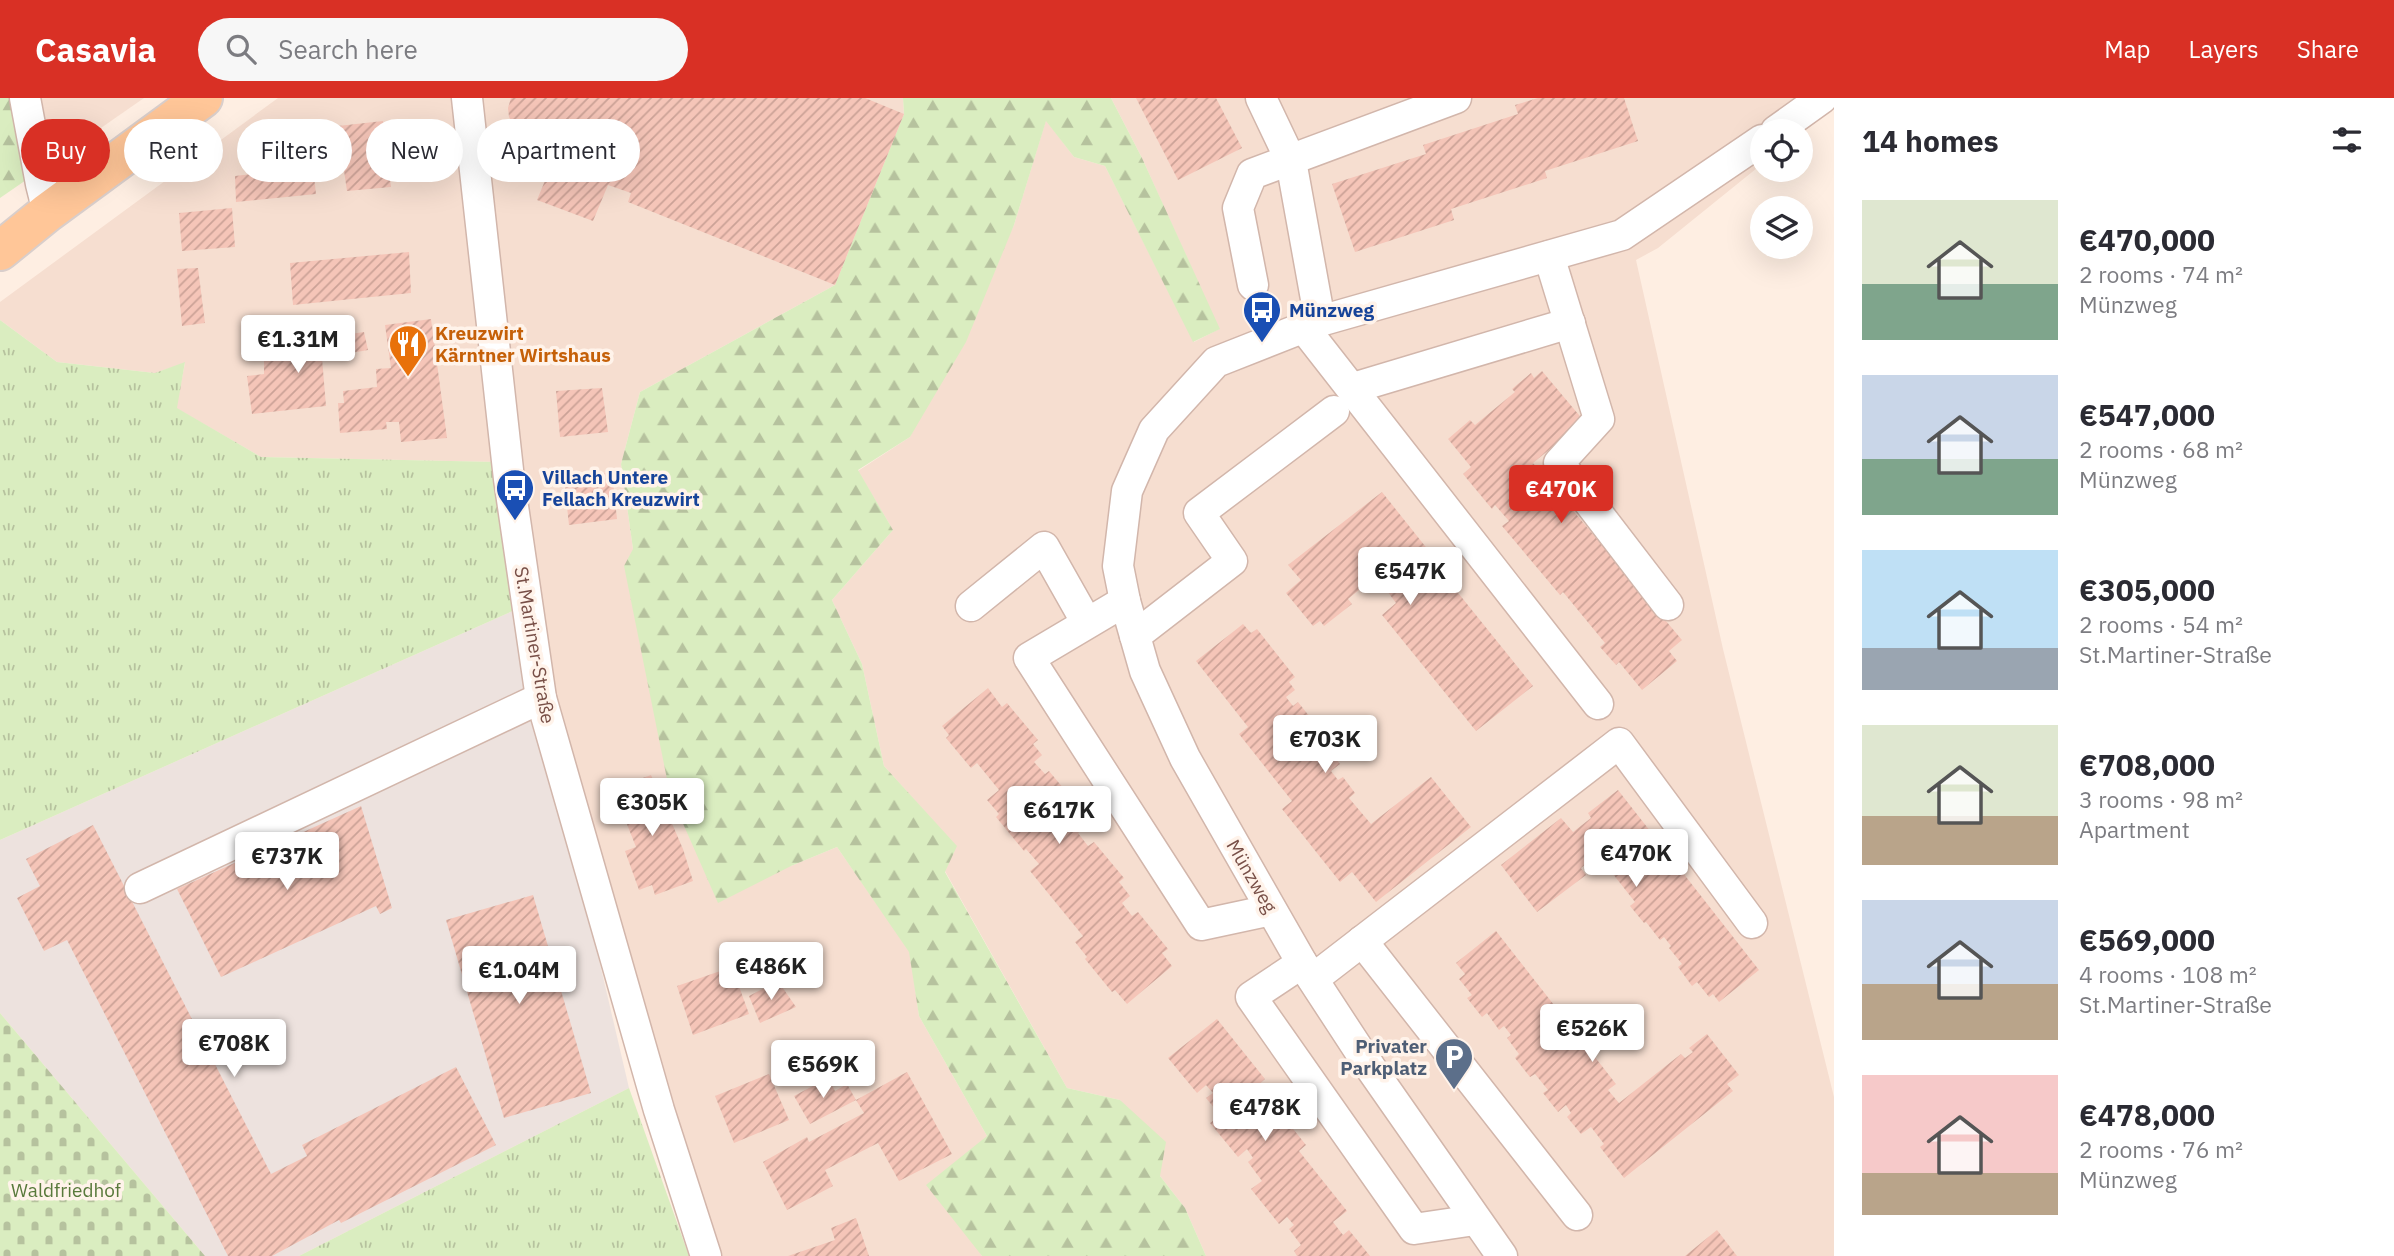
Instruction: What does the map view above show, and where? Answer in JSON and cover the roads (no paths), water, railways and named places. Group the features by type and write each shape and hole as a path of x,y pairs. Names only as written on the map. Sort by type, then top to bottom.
{"main road":[{"path":"0,251 48,212 203,98"}],"street":[{"path":"25,98 48,212"},
{"name":"St.Martiner-Straße","path":"467,98 509,479 541,698 659,1110 706,1256"},
{"path":"1261,98 1291,161 1312,324 1353,388 1598,704"},
{"path":"1253,285 1238,208 1252,174 1456,98"},
{"path":"1793,119 1822,98"},
{"name":"Münzweg","path":"1502,1256 1308,971 1185,758 1145,671 1125,601 1118,566 1127,491 1154,430 1216,362 1312,324 1622,236 1750,148"},
{"path":"1549,256 1599,419 1559,463 1668,605"},
{"path":"1353,388 1570,323"},
{"path":"1135,636 1232,561 1199,513 1334,411"},
{"path":"971,606 1044,547 1087,623"},
{"path":"1125,601 1029,658 1201,925 1271,910"},
{"path":"140,888 541,698"},
{"path":"1475,1220 1414,1229 1251,997 1308,971 1362,941 1619,743 1752,923"},
{"path":"1362,941 1577,1214"}],"place":[{"name":"Münzweg","path":"1262,344"},
{"name":"Kreuzwirt Kärntner Wirtshaus","path":"408,378"},
{"name":"Villach Untere Fellach Kreuzwirt","path":"515,522"},
{"name":"Privater Parkplatz","path":"1454,1091"}],"park label":[{"name":"Waldfriedhof","path":"66,1190"}]}
